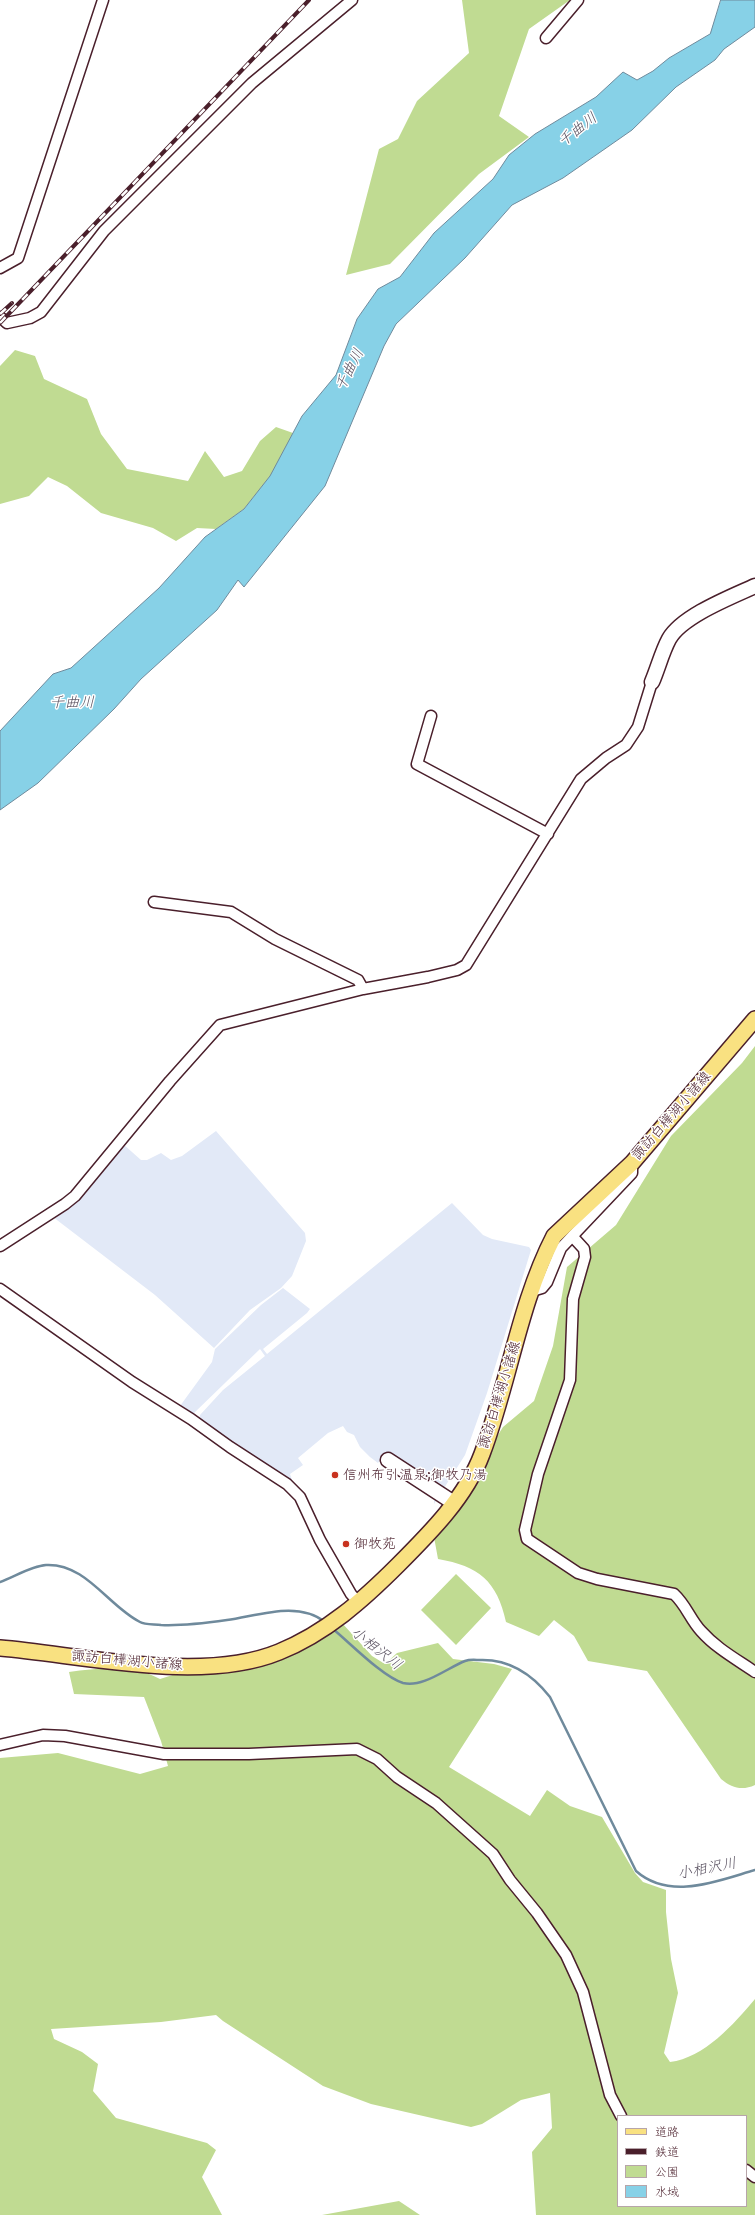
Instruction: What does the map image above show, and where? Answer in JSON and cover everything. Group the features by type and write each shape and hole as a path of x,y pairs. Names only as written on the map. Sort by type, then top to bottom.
{"main road":[{"name":"諏訪白樺湖小諸線","path":"0,1648 175,1667 211,1665 259,1658 278,1652 316,1634 359,1603 429,1534 454,1503 482,1455 532,1291 554,1236 632,1163 755,1019"}],"street":[{"path":"0,268 18,258 103,0"},
{"path":"0,317 7,323 30,318 41,312 104,231 252,84 352,0"},
{"path":"546,38 578,0"},
{"path":"0,1246 65,1204 74,1196 170,1081 220,1025 363,989 428,977 466,965 581,779 606,758 626,745 638,727 652,682 670,638 687,621 711,606 755,586"},
{"path":"431,716 418,764 548,834"},
{"path":"154,902 231,912 274,939 358,980 363,989"},
{"path":"532,1291 542,1288 547,1282 561,1248 632,1173 632,1163"},
{"path":"573,1237 584,1249 585,1257 573,1299 570,1380 538,1474 525,1530 527,1539 578,1573 597,1579 674,1594 684,1603 700,1630 716,1647 755,1672"},
{"path":"0,1289 132,1382 192,1419 230,1447 287,1484 300,1497 320,1540 351,1594 359,1603"},
{"path":"388,1460 454,1503"},
{"path":"0,1745 43,1735 65,1736 164,1754 249,1754 357,1749 377,1759 397,1777 436,1803 494,1854 510,1880 537,1913 566,1955 583,1992 610,2095 620,2115"},
{"path":"747,2171 755,2177"}],"shaded area":[{"path":"216,1131 305,1233 306,1241 292,1276 281,1288 250,1310 214,1348 155,1295 53,1217 123,1144 141,1160 147,1160 161,1153 171,1160 182,1156"},
{"path":"452,1203 483,1235 492,1239 529,1247 531,1250 487,1393 465,1455 434,1504 434,1498 380,1460 378,1463 370,1457 360,1447 354,1435 347,1432 343,1426 328,1433 298,1458 303,1465 290,1474 293,1483 199,1420 200,1415 223,1390 265,1356 260,1349 192,1415 180,1406 212,1362 215,1349 261,1305 283,1288 310,1309 263,1349 267,1354"}],"green space":[{"path":"462,0 570,0 529,29 499,116 529,137 479,174 390,264 346,275 379,149 398,139 417,101 469,53"},
{"path":"15,350 35,356 44,379 87,399 101,434 127,469 188,481 205,451 224,477 242,471 260,441 276,427 293,433 273,473 244,509 216,529 197,528 176,541 153,528 101,513 67,486 48,477 29,496 0,504 0,366"},
{"path":"755,1046 755,1785 746,1788 737,1788 729,1785 721,1779 647,1671 588,1661 574,1636 554,1620 539,1636 506,1622 497,1596 491,1586 475,1571 465,1566 438,1559 434,1537 503,1427 534,1401 553,1346 567,1267 616,1225 671,1136 742,1063"},
{"path":"456,1574 491,1608 456,1645 421,1610"},
{"path":"342,1623 372,1656 385,1664 397,1653 438,1643 453,1659 494,1664 512,1669 449,1767 530,1816 547,1790 570,1806 602,1817 635,1873 643,1882 666,1890 666,1912 671,1959 678,1993 664,2053 670,2062 695,2054 706,2047 728,2029 755,1999 755,2215 536,2215 532,2152 552,2128 550,2093 521,2100 482,2124 471,2127 371,2104 323,2086 216,2015 161,2022 51,2029 54,2039 82,2052 98,2064 93,2091 116,2118 207,2143 216,2150 202,2177 222,2215 0,2215 0,1758 58,1753 140,1774 168,1766 161,1741 144,1697 74,1694 69,1672 116,1668 138,1671 160,1679 179,1673 212,1670"},
{"path":"399,2201 420,2215 322,2215"}],"water":[{"name":"千曲川","path":"721,0 755,0 755,27 724,49 715,60 676,87 632,130 563,178 512,205 465,258 396,324 384,346 325,486 244,587 238,580 217,610 141,679 114,709 38,783 0,810 0,731 53,674 71,668 159,588 205,537 244,509 270,476 302,416 336,375 357,319 378,289 400,277 434,233 493,179 509,155 535,134 596,97 623,72 637,80 653,71 669,58 710,34"}],"waterway":[{"name":"小相沢川","path":"0,1582 40,1566 60,1566 85,1578 128,1615 142,1623 147,1624 194,1624 277,1611 303,1612 314,1615 325,1622"},
{"name":"小相沢川","path":"333,1629 386,1674 403,1683 419,1683 458,1664 471,1660 491,1660 511,1665 536,1681 550,1697 636,1871 649,1880 664,1885 679,1887 694,1886 755,1870"}],"railway":[{"path":"0,323 309,0"},
{"path":"0,314 12,303"}],"place":[{"name":"信州布引温泉;御牧乃湯","path":"335,1475"},
{"name":"御牧苑","path":"346,1544"}]}
